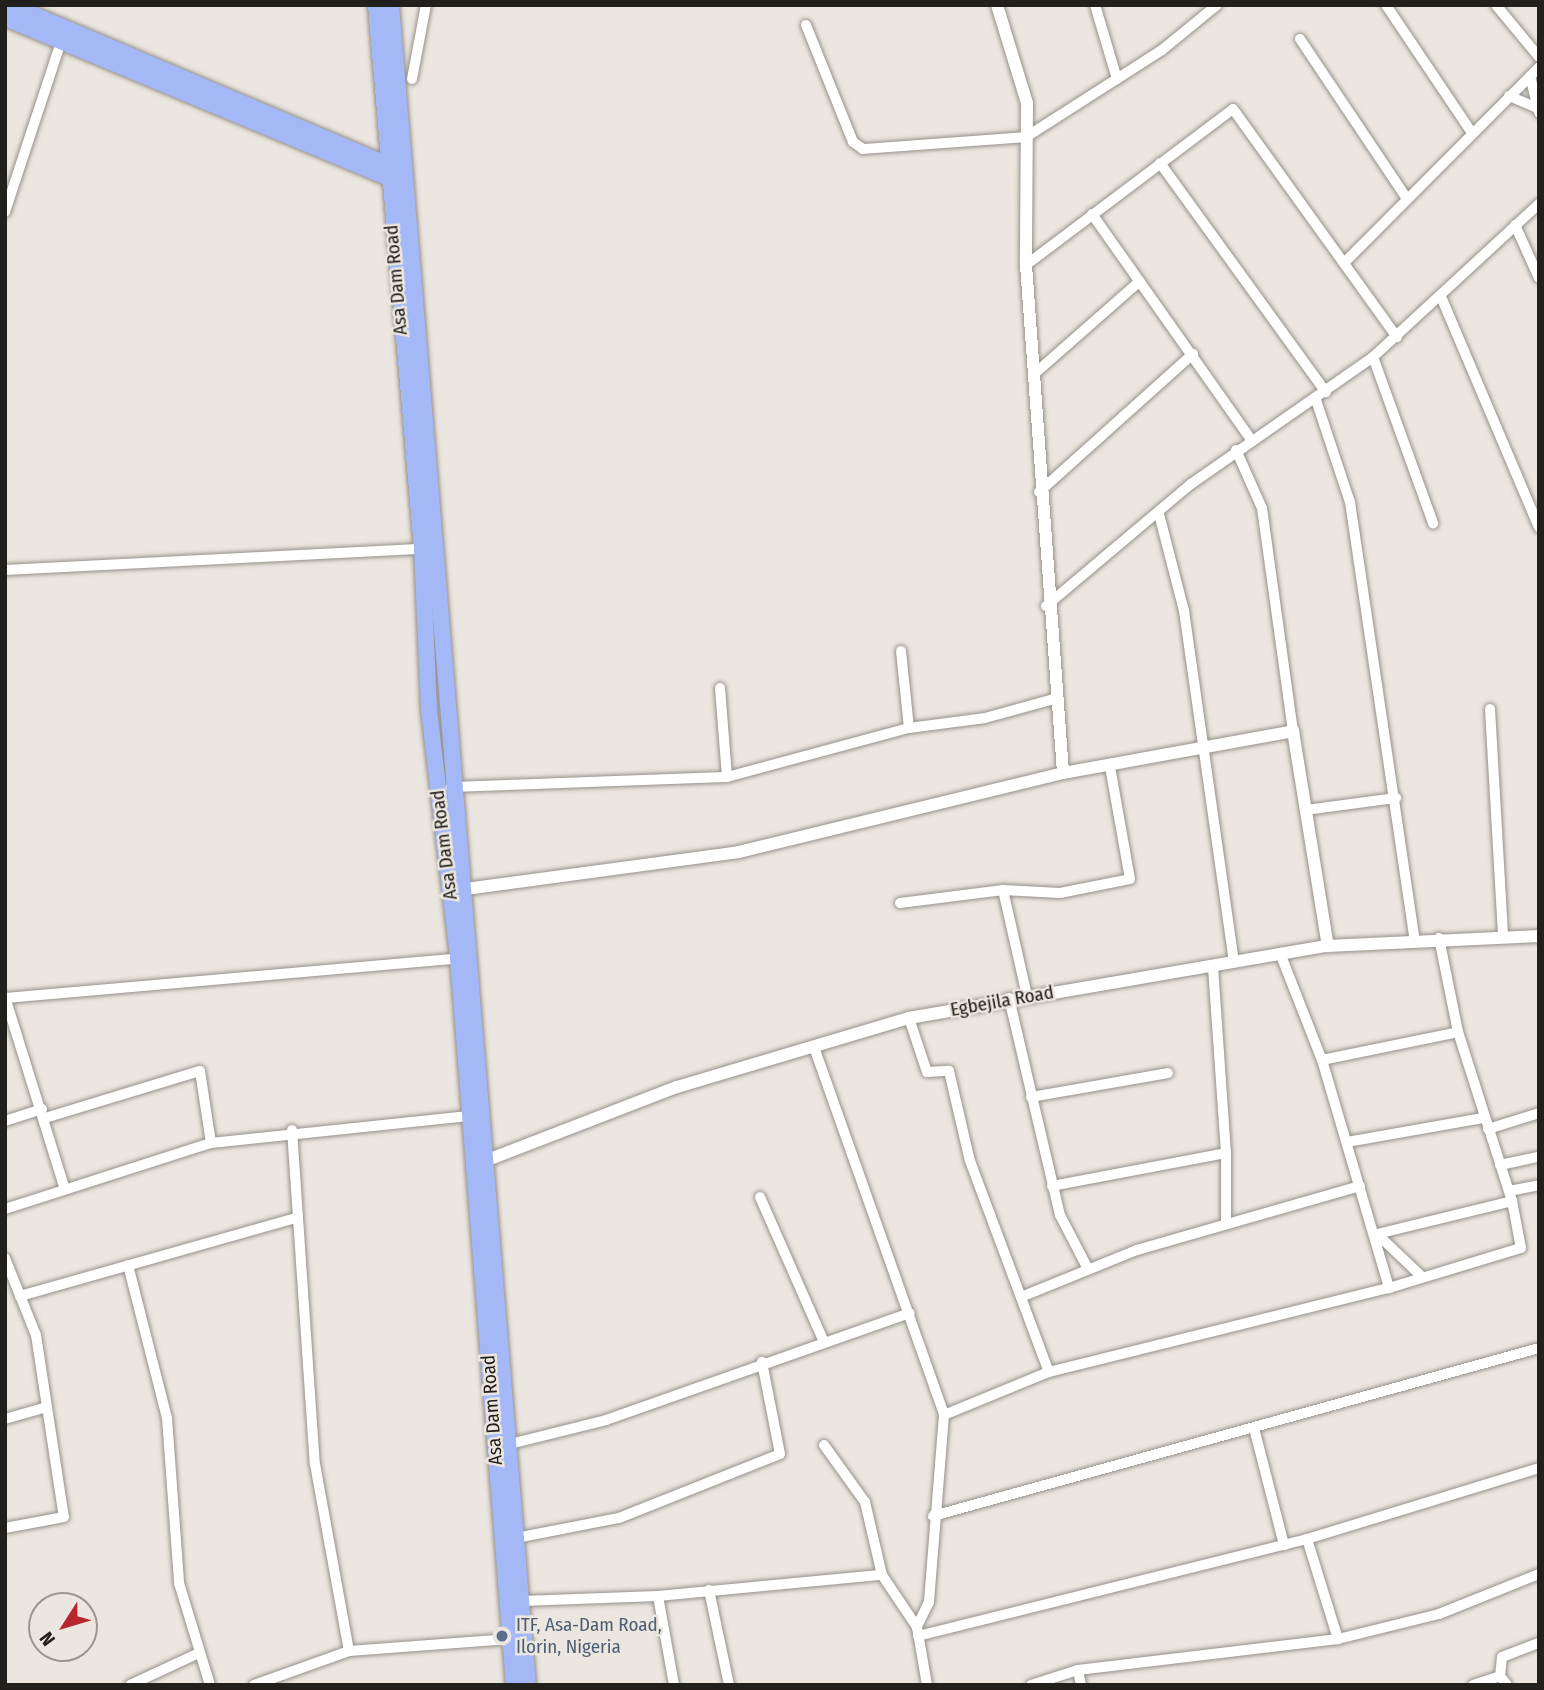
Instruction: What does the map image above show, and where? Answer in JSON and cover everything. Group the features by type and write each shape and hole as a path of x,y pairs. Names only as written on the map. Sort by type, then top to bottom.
{"main road":[{"path":"11,5 368,170 405,177"},
{"name":"Asa Dam Road","path":"376,5 390,203 422,549 437,789 458,958 514,1685"},
{"name":"Asa Dam Road","path":"391,5 466,889 485,1161 528,1685"},
{"path":"5,19 361,153 388,172"},
{"path":"361,153 385,131"},
{"path":"368,170 390,203"}],"street":[{"path":"412,79 426,5"},
{"path":"997,5 1027,103 1026,265 1046,606 1062,773"},
{"path":"1095,5 1117,79"},
{"path":"806,25 858,148 1026,137 1117,79 1217,5"},
{"path":"1386,5 1472,133"},
{"path":"1496,5 1539,58"},
{"path":"1300,39 1407,199"},
{"path":"5,212 61,42"},
{"path":"1345,262 1539,67"},
{"path":"1530,76 1537,110"},
{"path":"1509,96 1537,110"},
{"path":"1026,265 1233,109 1397,337"},
{"path":"1160,163 1326,393"},
{"path":"1046,606 1236,450 1316,400 1373,357 1442,299 1539,204"},
{"path":"1092,215 1251,439"},
{"path":"1515,225 1539,278"},
{"path":"1033,375 1140,281"},
{"path":"1442,299 1539,527"},
{"path":"1040,492 1193,354"},
{"path":"1373,357 1433,523"},
{"path":"1316,400 1350,502 1415,940"},
{"path":"1236,450 1262,508 1293,731 1328,946"},
{"path":"1159,513 1184,611 1234,962"},
{"path":"5,570 422,549"},
{"path":"901,651 909,728"},
{"path":"720,688 727,777"},
{"path":"437,789 727,777 909,728 985,718 1054,699"},
{"path":"1490,709 1503,936"},
{"path":"466,889 739,852 1062,773 1110,767 1293,731"},
{"path":"900,903 1003,890 1060,893 1130,879 1110,767"},
{"path":"1306,810 1396,799"},
{"path":"1003,890 1027,996"},
{"name":"Egbejila Road","path":"485,1161 677,1087 909,1018 1009,998 1328,946 1438,938 1539,936"},
{"path":"944,1415 1049,1372 1390,1288 1420,1275 1521,1248 1511,1196 1483,1118 1458,1032 1438,938"},
{"path":"1280,953 1322,1060 1377,1234 1390,1288"},
{"path":"64,1187 44,1113 8,1023 5,997 458,958"},
{"path":"1213,966 1226,1153 1226,1224"},
{"path":"1009,998 1052,1186 1088,1269"},
{"path":"909,1018 927,1072 949,1071 970,1161 1049,1372"},
{"path":"1322,1060 1458,1032"},
{"path":"814,1047 944,1415 933,1516 929,1602 918,1632"},
{"path":"5,1121 200,1071 211,1143"},
{"path":"1031,1097 1168,1073"},
{"path":"1488,1129 1539,1113"},
{"path":"5,1209 64,1187 211,1143 292,1130 469,1116"},
{"path":"1346,1142 1483,1118"},
{"path":"292,1130 296,1218 320,1512 349,1651"},
{"path":"1052,1186 1226,1153"},
{"path":"1500,1165 1539,1157"},
{"path":"1377,1234 1511,1196 1539,1185"},
{"path":"1021,1297 1088,1269 1226,1224 1360,1186"},
{"path":"760,1197 824,1340"},
{"path":"5,1293 19,1292 128,1265 296,1218"},
{"path":"1377,1234 1420,1275"},
{"path":"5,1258 36,1335 43,1408 64,1517 5,1528"},
{"path":"128,1265 167,1418 179,1583 210,1685"},
{"path":"510,1444 606,1420 824,1340 909,1313"},
{"path":"933,1516 1539,1348"},
{"path":"516,1538 619,1518 780,1454 762,1362"},
{"path":"5,1419 43,1408"},
{"path":"1254,1428 1284,1545"},
{"path":"824,1445 865,1502 882,1575 918,1632 927,1685"},
{"path":"918,1632 1307,1539 1539,1468"},
{"path":"1307,1539 1338,1639"},
{"path":"1031,1685 1078,1670 1338,1639 1439,1614 1539,1574"},
{"path":"522,1601 658,1596 882,1575"},
{"path":"709,1590 729,1685"},
{"path":"658,1596 674,1685"},
{"path":"254,1685 349,1651 510,1639"},
{"path":"1473,1685 1503,1680 1502,1657 1539,1643"},
{"path":"130,1685 199,1653"},
{"path":"1078,1670 1081,1685"}],"place":[{"name":"ITF, Asa-Dam Road, Ilorin, Nigeria","path":"502,1636"}]}
